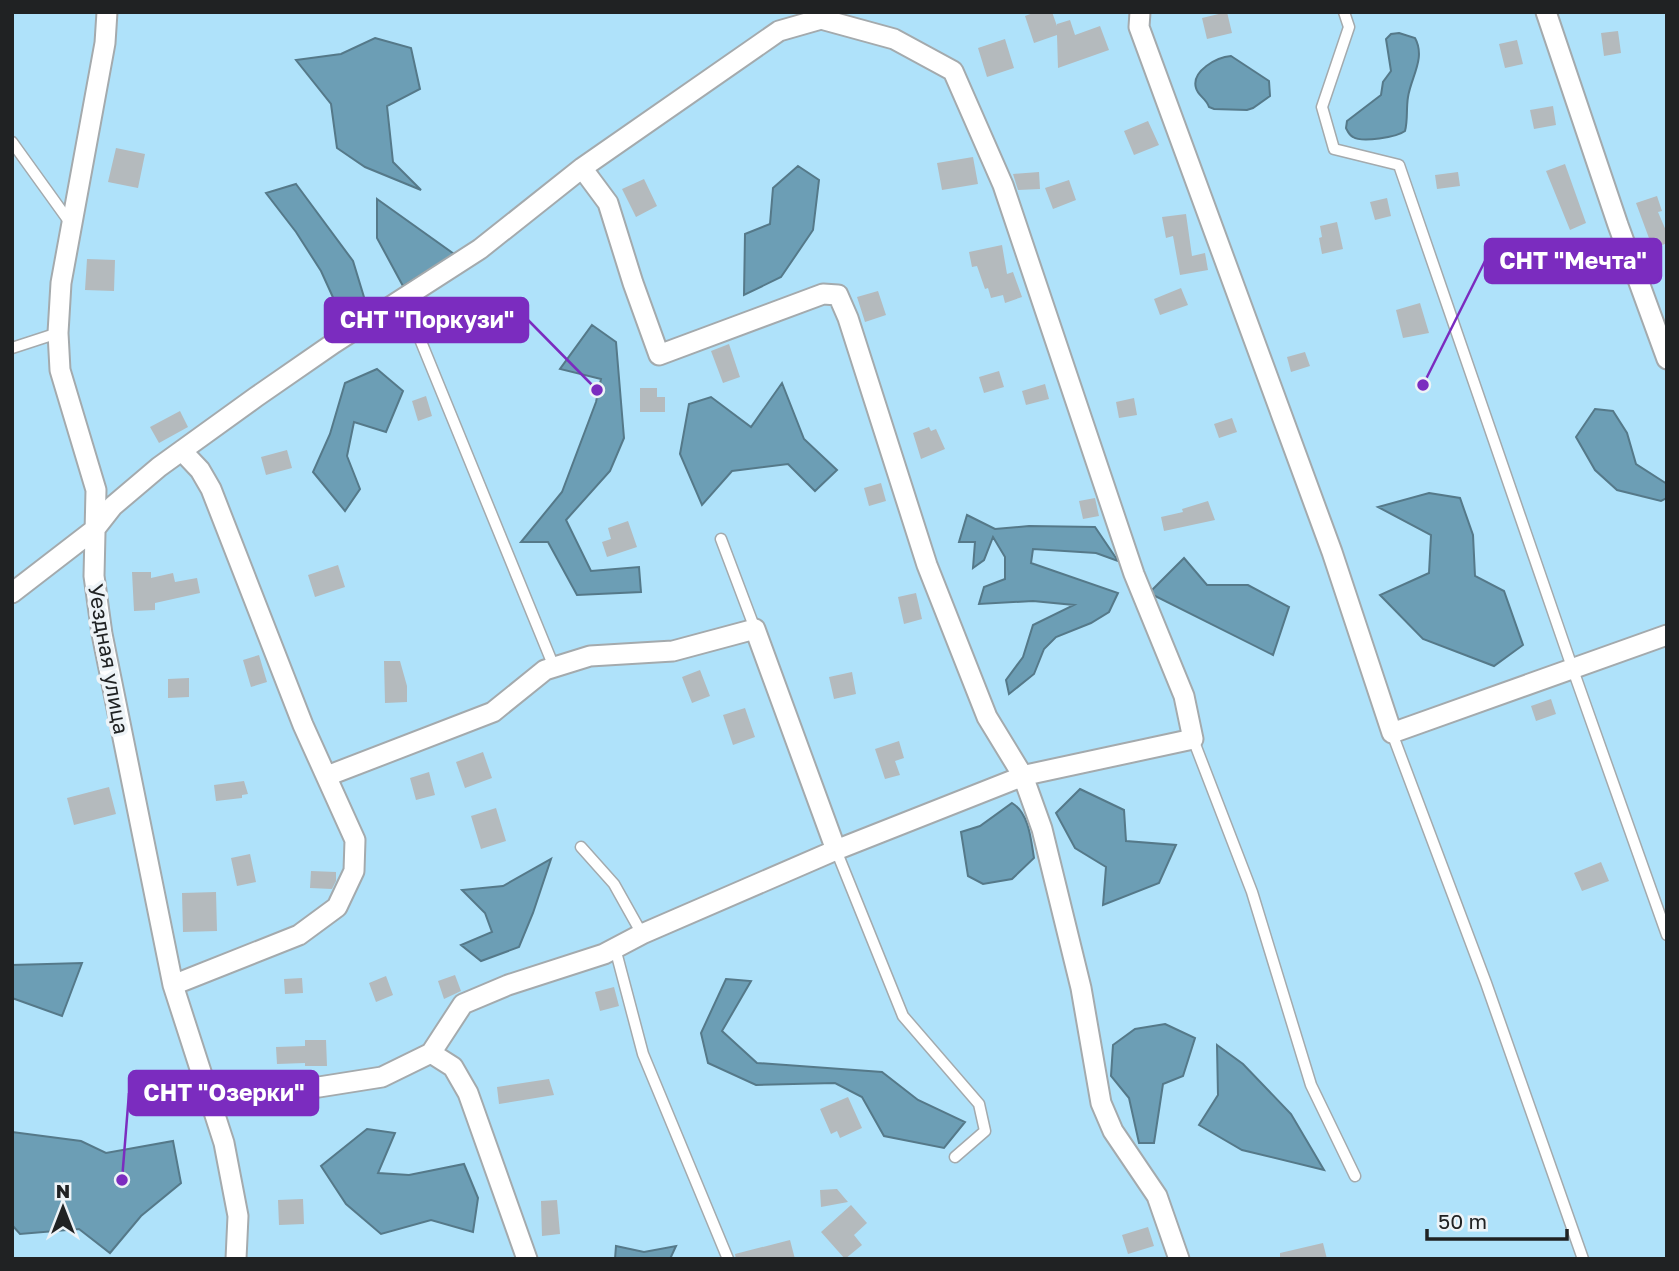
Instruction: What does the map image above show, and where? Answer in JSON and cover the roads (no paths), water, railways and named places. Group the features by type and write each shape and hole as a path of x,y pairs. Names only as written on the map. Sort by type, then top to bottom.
{"street":[{"name":"Уездная улица","path":"107,12 105,43 61,283 58,333 60,370 96,490 94,576 102,634 173,985 224,1143 238,1216 236,1259"},
{"path":"1140,12 1139,27 1332,552 1392,733 1667,635"},
{"path":"1546,12 1618,225 1667,359"},
{"path":"12,593 96,529 113,506 159,467 334,342 404,300 480,249 582,168 779,31 821,19 894,39 953,71 1003,185 1134,574 1184,696 1193,739 1023,776 836,850 615,948 508,985 463,1004 431,1053 382,1077 320,1087 207,1093"},
{"path":"582,168 608,203 659,355 823,294 838,295 848,318 927,565 987,717 1023,776 1042,829 1078,975 1101,1103 1113,1131 1157,1196 1179,1259"},
{"path":"173,985 299,935 337,907 354,871 355,840 303,725 211,489 200,470 183,452"},
{"path":"327,776 493,712 545,670 590,656 673,651 755,629 836,850"},
{"path":"431,1053 453,1067 468,1093 527,1259"}],"lane":[{"path":"1344,12 1349,27 1322,107 1334,149 1399,165 1667,935"},
{"path":"12,142 71,225"},
{"path":"404,300 554,667"},
{"path":"12,348 58,333"},
{"path":"721,539 755,629"},
{"path":"1392,733 1481,970 1583,1259"},
{"path":"1193,739 1252,892 1311,1085 1355,1176"},
{"path":"580,847 614,884 642,934"},
{"path":"836,850 903,1016 979,1104 985,1131 955,1157"},
{"path":"615,948 643,1054 728,1259"}],"place":[{"name":"СНТ \"Мечта\"","path":"1423,385"},
{"name":"СНТ \"Поркузи\"","path":"597,390"},
{"name":"СНТ \"Озерки\"","path":"122,1180"}]}
